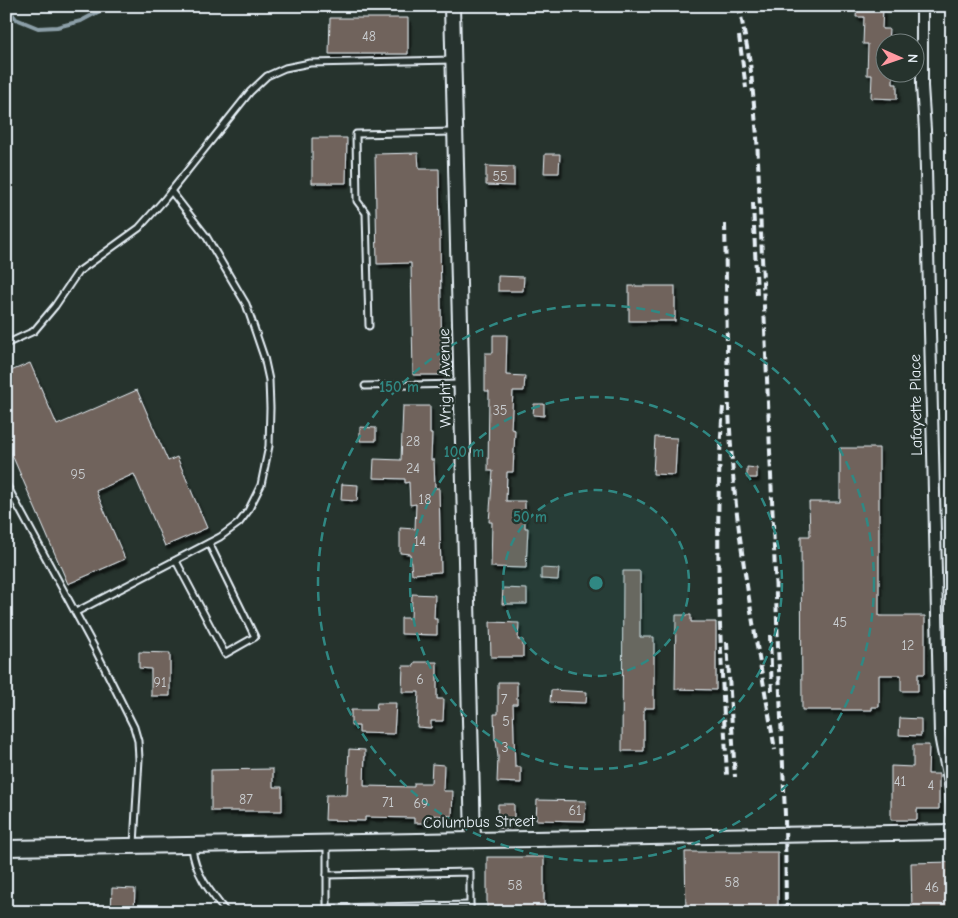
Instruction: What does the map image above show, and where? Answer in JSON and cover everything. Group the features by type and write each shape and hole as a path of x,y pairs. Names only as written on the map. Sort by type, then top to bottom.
{"street":[{"name":"Wright Avenue","path":"452,6 473,839"},
{"name":"Lafayette Place","path":"922,6 922,86 925,130 940,734 942,751 950,780 952,802"},
{"name":"Columbus Street","path":"6,848 952,832"}],"lane":[{"path":"6,344 34,331 55,306 78,272 139,228 250,92 267,76 285,68 310,63 454,60"},
{"path":"369,326 366,213 357,201 356,134 456,132"},
{"path":"76,612 209,543 239,523 248,511 261,484 269,446 270,408 269,380 264,357 246,304 206,236 171,191"},
{"path":"365,386 462,384"},
{"path":"6,484 76,612 134,727 138,741 139,759 133,846"},
{"path":"176,560 225,654 255,637 209,543"},
{"path":"327,842 327,910 470,905"},
{"path":"192,845 193,859 200,874 211,894 226,912"},
{"path":"327,875 470,872 470,912"}],"building":[{"path":"857,6 883,6 882,29 889,29 889,32 876,32 876,82 893,82 893,84 897,84 897,99 871,98 872,75 867,75 868,44 863,44 864,17 856,17"},
{"path":"330,18 408,18 408,54 329,54"},
{"path":"312,138 347,138 346,183 312,183"},
{"path":"418,153 419,169 439,169 442,375 413,375 411,263 377,264 375,154"},
{"path":"545,154 560,154 559,173 544,173"},
{"path":"486,166 514,167 514,186 486,185"},
{"path":"498,276 524,277 523,291 498,291"},
{"path":"629,286 675,286 675,321 629,321"},
{"path":"493,335 507,335 506,375 525,376 524,391 513,391 511,429 515,430 513,472 507,472 506,501 525,501 525,528 528,528 526,568 491,567 492,522 489,522 493,471 488,471 489,391 485,391 485,353 493,353"},
{"path":"30,363 57,425 137,390 168,461 177,457 207,528 165,546 134,474 96,491 125,559 68,584 6,441 6,373"},
{"path":"534,404 544,404 544,416 533,415"},
{"path":"403,406 430,406 431,460 434,460 435,488 439,488 441,572 412,574 410,554 400,553 400,528 415,529 416,504 410,505 409,482 405,483 405,479 373,478 374,459 401,460"},
{"path":"360,427 376,428 376,441 360,441"},
{"path":"655,437 677,438 675,475 653,474"},
{"path":"840,448 879,448 879,616 925,616 925,674 918,674 918,691 901,691 901,675 879,675 879,707 872,707 872,710 802,710 801,536 810,536 809,502 840,502"},
{"path":"747,467 757,468 757,478 747,478"},
{"path":"342,484 358,485 357,501 341,500"},
{"path":"541,568 559,569 558,580 541,579"},
{"path":"623,571 640,571 640,637 654,637 654,708 644,708 644,751 622,751"},
{"path":"503,588 527,589 527,604 502,604"},
{"path":"412,594 435,595 434,619 437,619 437,635 401,634 401,618 411,618"},
{"path":"676,615 691,615 691,622 716,622 716,690 675,689"},
{"path":"490,622 519,623 518,640 523,640 523,657 491,657"},
{"path":"139,652 170,653 170,696 151,696 151,669 139,668"},
{"path":"415,662 437,662 437,699 444,699 443,721 431,721 431,728 417,727 419,692 402,692 403,666 414,666"},
{"path":"498,682 517,682 517,704 513,704 515,767 521,767 521,783 497,782 498,757 494,714 498,714"},
{"path":"551,690 587,692 586,703 550,702"},
{"path":"377,703 396,703 394,734 359,733 359,726 351,726 351,710 376,710"},
{"path":"900,718 921,719 921,736 899,735"},
{"path":"913,745 929,745 928,774 939,774 939,809 917,809 917,820 891,820 891,766 913,767"},
{"path":"349,749 365,750 364,786 414,787 414,783 431,783 432,764 444,765 443,791 453,791 452,816 427,815 427,823 414,823 414,818 365,817 365,821 325,820 326,795 347,795"},
{"path":"273,769 273,787 282,787 282,811 211,811 211,770"},
{"path":"537,800 586,801 585,821 536,820"},
{"path":"498,804 514,804 514,818 509,818 509,829 497,828"},
{"path":"685,852 778,852 778,912 686,912"},
{"path":"487,857 544,857 544,912 487,912"},
{"path":"952,862 952,912 912,912 911,863"},
{"path":"112,888 135,889 134,912 111,912"}],"waterway":[{"path":"6,6 16,19 38,28 57,27 81,21 109,6"}],"railway":[{"path":"739,6 750,62 757,136 785,815 786,912"},
{"path":"739,36 746,88"},
{"path":"753,203 757,295"},
{"path":"725,224 728,394 735,496 748,592 775,750"},
{"path":"723,407 718,545 720,638 727,776"},
{"path":"770,635 772,695"},
{"path":"727,642 735,777"}]}
